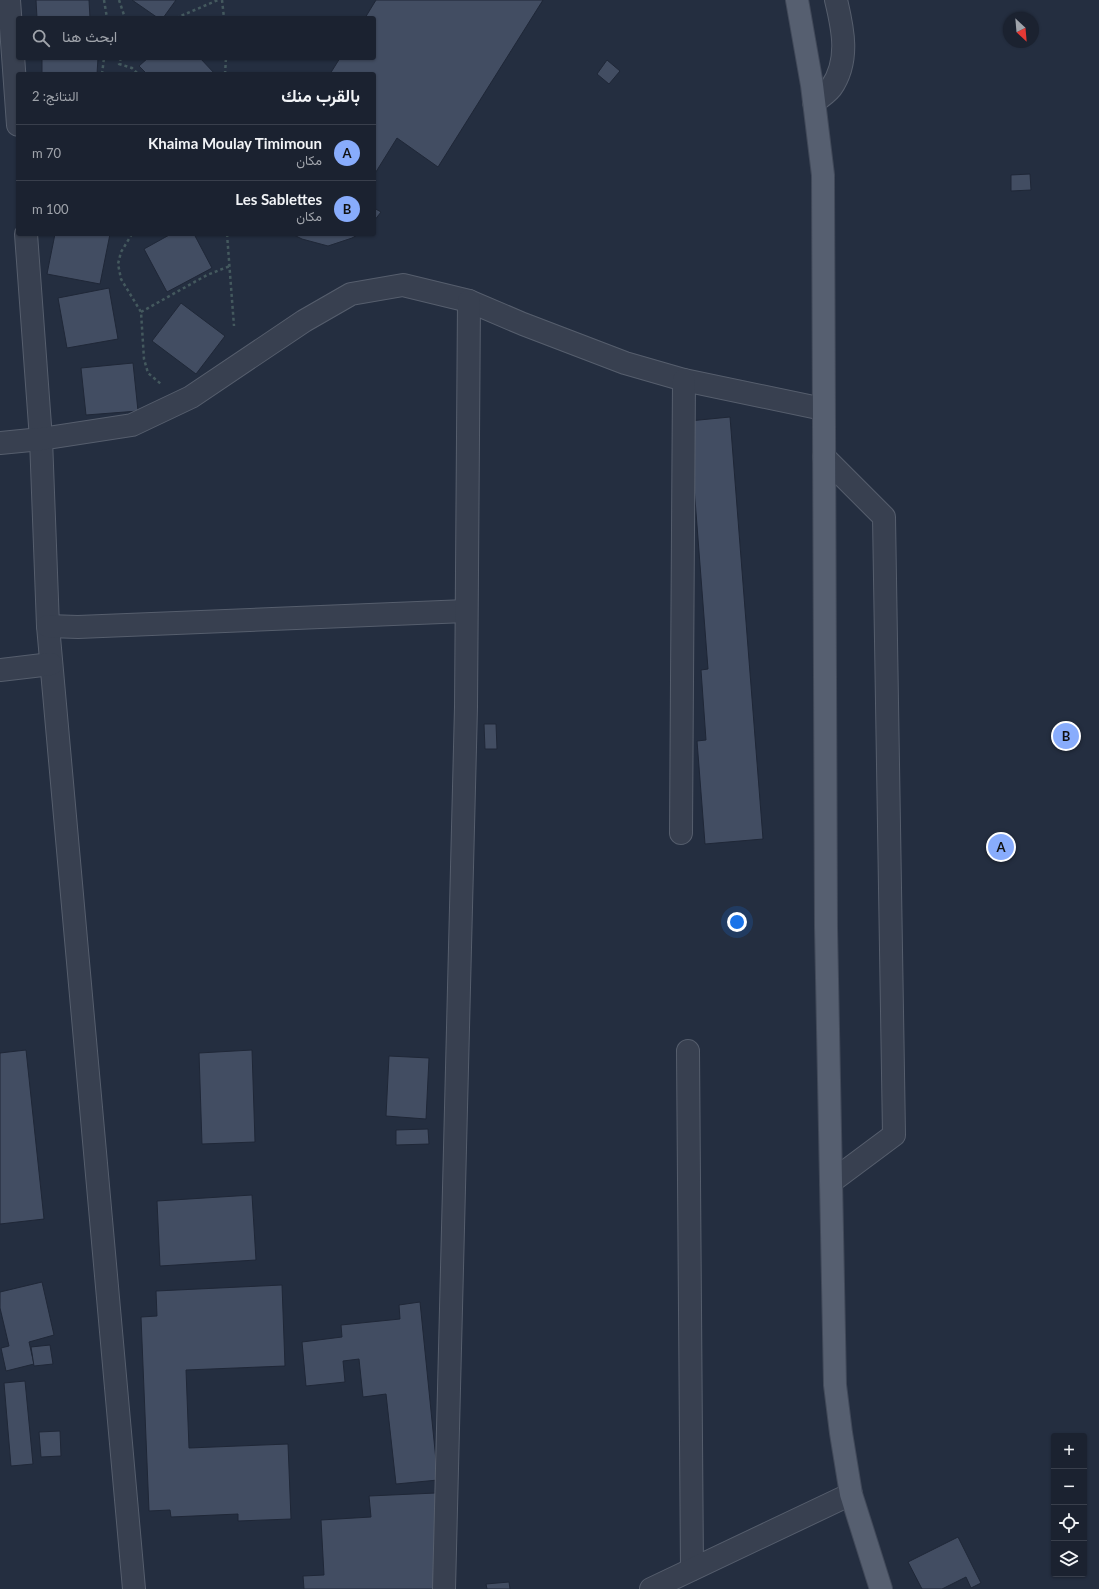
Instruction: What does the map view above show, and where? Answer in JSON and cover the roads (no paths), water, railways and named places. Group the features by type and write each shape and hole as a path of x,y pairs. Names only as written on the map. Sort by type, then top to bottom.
{"main road":[{"path":"797,0 814,102 822,175 826,919 835,1385 851,1494 881,1589"}],"street":[{"path":"9,0 16,96"},
{"path":"814,102 831,88 841,67 844,48 842,25 836,0"},
{"path":"26,236 41,439 48,626 51,664 134,1589"},
{"path":"0,443 41,439 132,426 191,397 304,321 351,294 403,285 469,301 523,324 625,363 684,380 823,409"},
{"path":"444,1589 466,707 469,301"},
{"path":"681,833 684,380"},
{"path":"824,457 884,517 894,1135 831,1182"},
{"path":"48,626 78,627 466,611"},
{"path":"0,670 51,664"},
{"path":"688,1051 692,1569"},
{"path":"651,1589 851,1494"}],"place":[{"name":"Les Sablettes","path":"1066,736"},
{"name":"Khaima Moulay Timimoun","path":"1001,847"}]}
